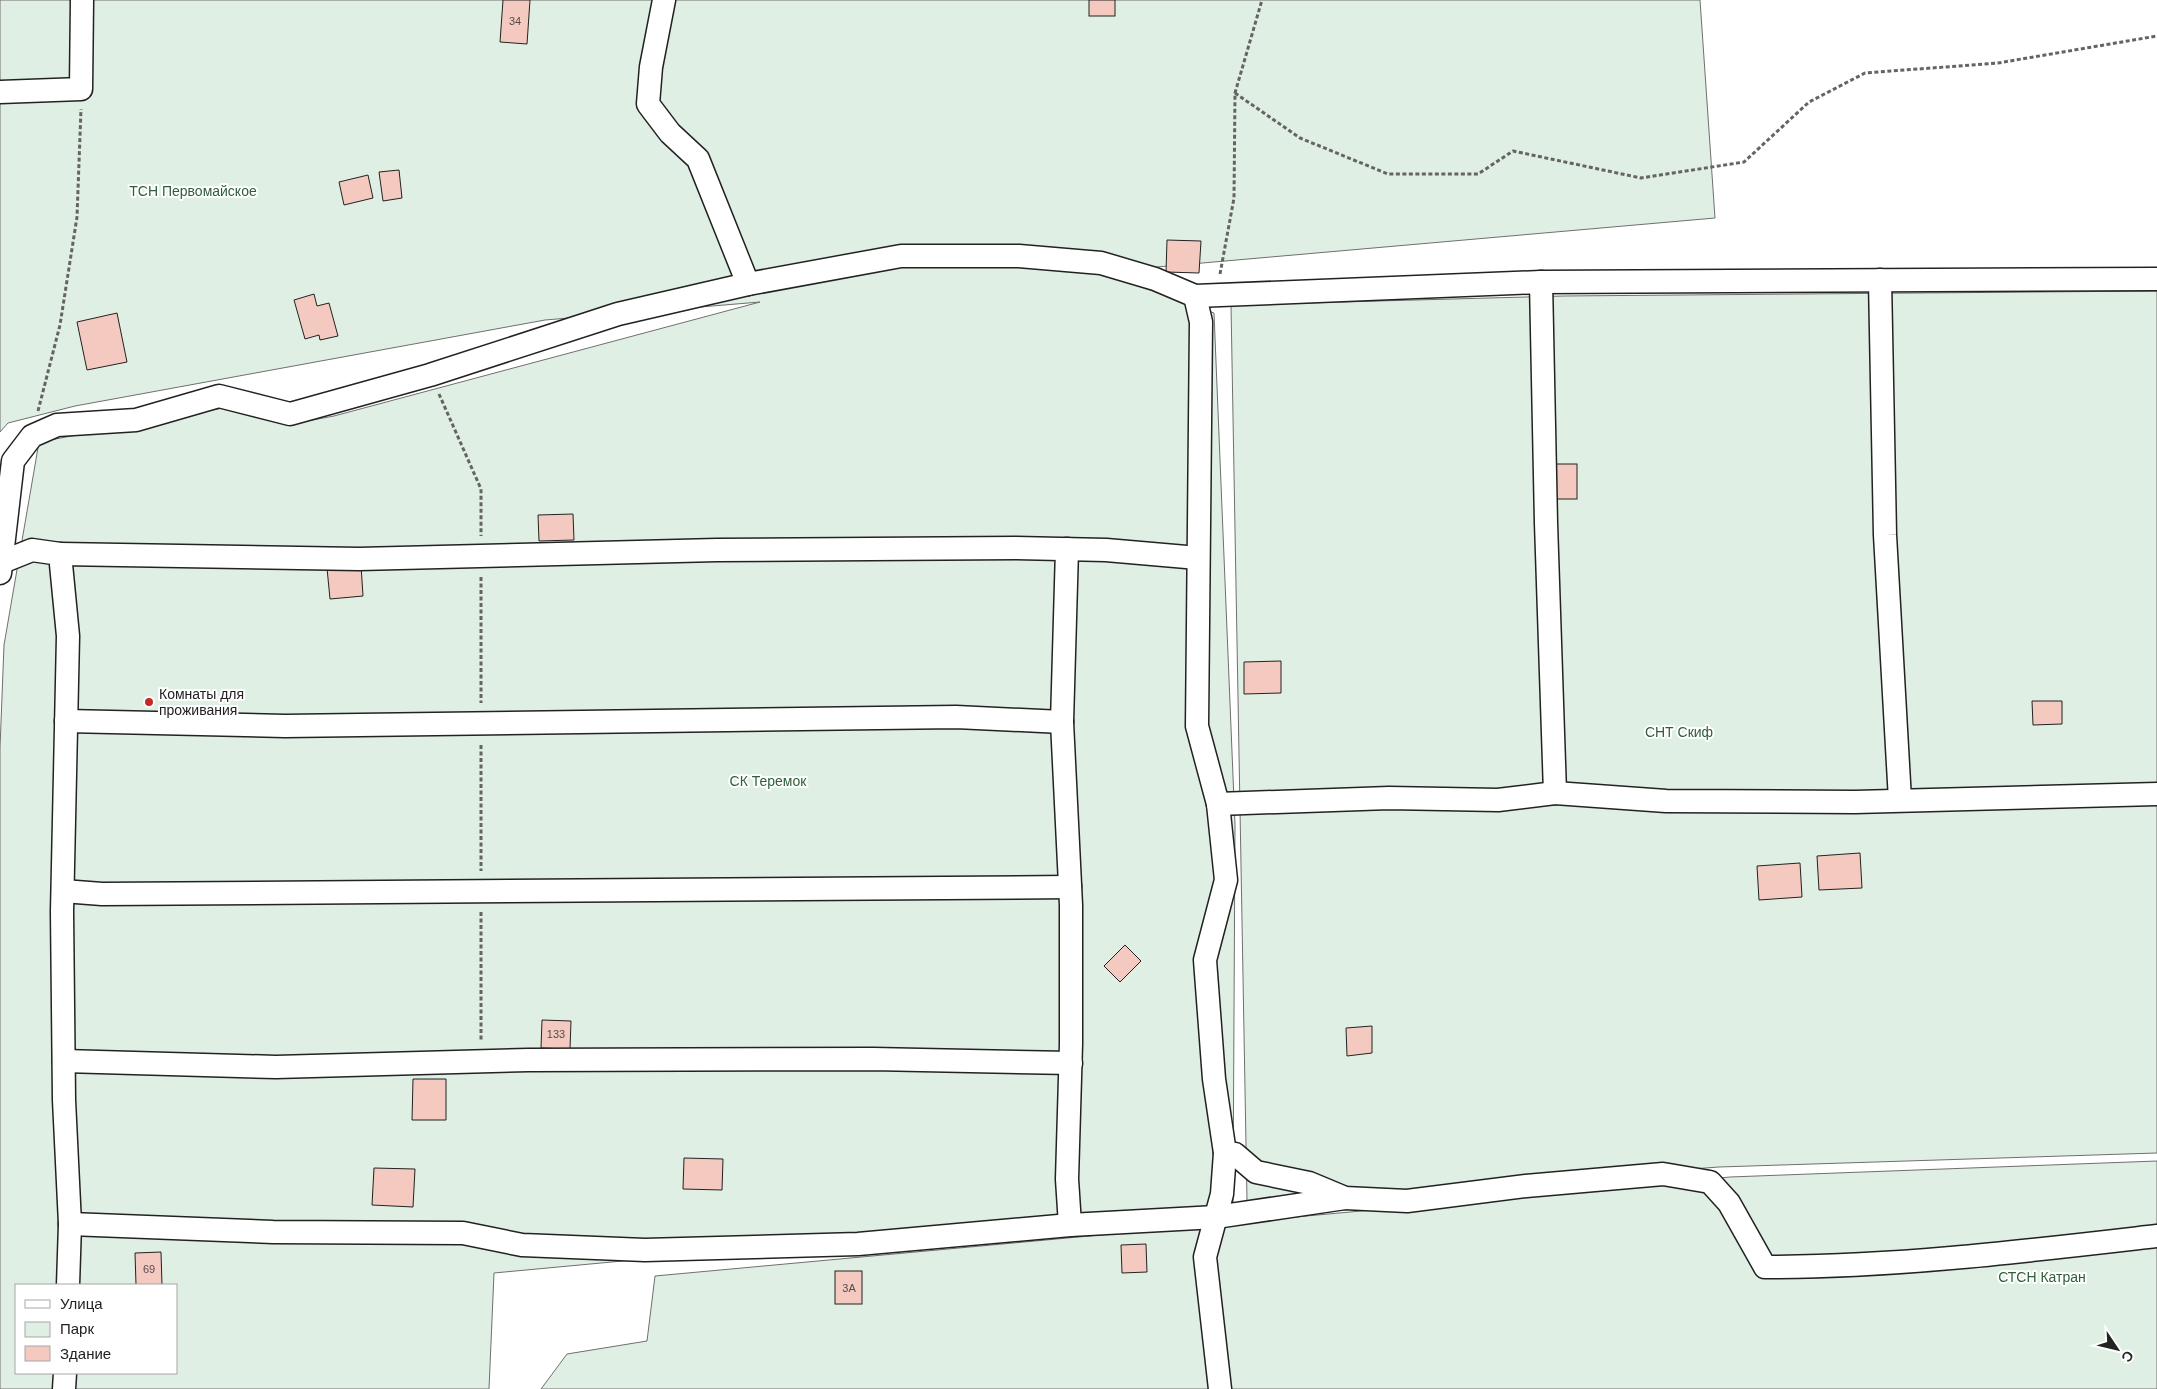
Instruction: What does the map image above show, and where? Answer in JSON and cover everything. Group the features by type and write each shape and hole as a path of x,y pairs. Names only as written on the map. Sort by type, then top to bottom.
{"lane":[{"path":"0,92 81,89 82,0"},
{"path":"664,0 651,67 648,104 670,133 698,159 748,284"},
{"path":"1,567 13,461 32,436 57,425 136,420 219,396 290,414 430,375 618,314 748,284 901,256 1019,256 1101,263 1206,296 1541,282 2157,279"},
{"path":"1880,280 1885,535 1900,800"},
{"path":"1541,282 1546,523 1555,793"},
{"path":"1206,296 1201,322 1197,726 1218,804 1226,880 1205,960 1214,1079 1225,1153 1222,1194 1205,1257 1220,1389"},
{"path":"1,567 32,550 60,554 360,559 717,550 1068,549 1106,550 1198,558"},
{"path":"1068,549 1062,722 1070,887 1071,1063 1067,1179 1070,1225"},
{"path":"60,554 68,636 62,891 64,1061 70,1224 68,1284"},
{"path":"66,721 285,726 956,717 1062,722"},
{"path":"1218,804 1389,798 1498,800 1555,793 1666,801 1900,800 2157,794"},
{"path":"62,891 102,894 1070,887"},
{"path":"64,1061 276,1067 538,1060 873,1059 1071,1063"},
{"path":"1225,1153 1235,1154 1256,1172 1309,1183 1345,1198"},
{"path":"70,1224 273,1232 463,1233 522,1244 645,1250 858,1244 1070,1225 1216,1218 1345,1198 1407,1201 1526,1186 1664,1174 1710,1182 1729,1203 1765,1267 1824,1267 2030,1251 2157,1236"},
{"path":"64,1389 65,1374"}],"path":[{"path":"1206,296 1234,198 1235,93 1262,0"},
{"path":"1235,93 1300,138 1388,174 1478,174 1512,151 1641,178 1744,162 1809,102 1865,73 1998,63 2157,36"},
{"path":"32,436 60,325 77,217 81,89"}],"green space":[{"name":"СК Теремок","path":"0,0 1700,0 1715,218 1100,272 1214,313 1235,825 1233,1204 494,1273 489,1389 0,1389 0,748 4,645 39,442 223,408 286,425 334,416 760,302 545,320 75,406 8,423 0,432"},
{"name":"СНТ Скиф","path":"2157,291 2157,1153 1719,1167 1247,1201 1231,305 1563,296"},
{"name":"СТСН Катран","path":"2157,1161 2157,1389 541,1389 567,1354 647,1341 655,1276 1730,1177"}],"building":[{"path":"503,0 530,0 527,44 500,42"},
{"path":"1089,0 1115,0 1115,16 1089,16"},
{"path":"399,170 402,198 383,201 379,172"},
{"path":"368,175 373,198 344,205 339,182"},
{"path":"1167,240 1201,241 1199,273 1166,272"},
{"path":"314,294 317,306 329,303 338,336 320,340 319,335 305,339 294,300"},
{"path":"117,313 127,362 87,370 77,322"},
{"path":"1555,464 1577,464 1577,499 1555,499"},
{"path":"573,514 574,540 539,541 538,515"},
{"path":"361,565 363,596 330,599 327,568"},
{"path":"1281,661 1281,693 1244,694 1244,662"},
{"path":"2032,701 2062,701 2062,724 2033,725"},
{"path":"1860,853 1862,888 1819,890 1817,856"},
{"path":"1800,863 1802,897 1759,900 1757,866"},
{"path":"1125,945 1141,961 1120,982 1104,966"},
{"path":"542,1020 571,1021 570,1049 541,1048"},
{"path":"1372,1026 1372,1053 1347,1056 1346,1028"},
{"path":"413,1079 446,1079 446,1120 412,1120"},
{"path":"684,1158 723,1159 722,1190 683,1189"},
{"path":"374,1168 415,1169 413,1207 372,1205"},
{"path":"1146,1244 1147,1272 1122,1273 1121,1245"},
{"path":"161,1252 162,1284 136,1284 135,1253"},
{"path":"835,1271 862,1271 862,1304 835,1304"}],"place":[{"name":"Комнаты для проживания","path":"149,702"}],"park label":[{"name":"ТСН Первомайское","path":"193,191"}]}
